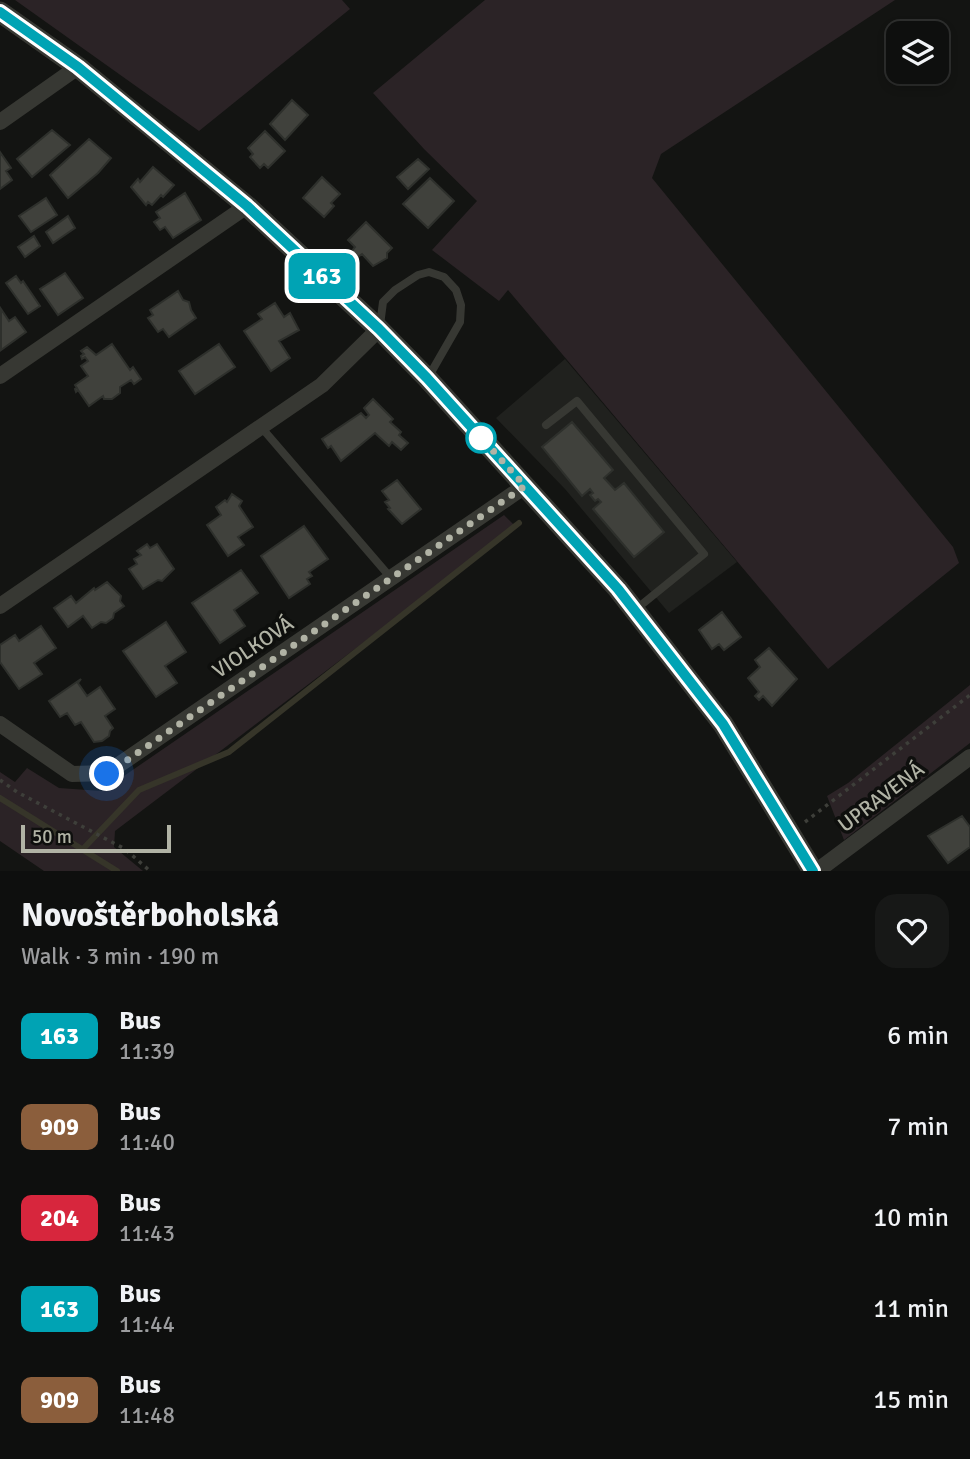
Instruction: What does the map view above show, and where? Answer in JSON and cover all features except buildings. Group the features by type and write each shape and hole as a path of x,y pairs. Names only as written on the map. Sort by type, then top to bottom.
{"street":[{"path":"0,12 78,67 247,206 379,329 427,378 635,610 723,724 815,871"},
{"path":"0,122 78,67"},
{"path":"0,376 247,206"},
{"path":"0,606 321,386 379,329"},
{"name":"VIOLKOVÁ","path":"0,724 72,774 107,774 525,486"},
{"name":"UPRAVENÁ","path":"815,871 970,757"}],"lane":[{"path":"379,329 383,302 395,290 418,275 429,272 444,277 456,290 461,305 460,323 427,378"},
{"path":"547,425 577,401 704,554 635,610"},
{"path":"261,427 391,578"}],"path":[{"path":"790,834 970,695"},
{"path":"0,780 17,792 125,849 150,871"}],"shaded area":[{"path":"15,0 342,0 350,9 199,131"},
{"path":"485,0 895,0 661,154 652,178 953,547 959,563 828,669 508,290 499,301 432,250 477,201 424,149 373,93"},
{"path":"565,359 737,562 669,613 565,489 496,418"},
{"path":"504,515 516,527 115,831 114,847 143,871 44,871 0,841 0,772 15,782 27,768 59,788 102,791"},
{"path":"970,685 970,743 844,840 827,796 848,783"}],"waterway":[{"path":"83,849 139,790 229,752 519,523"},
{"path":"0,798 117,871"}],"bus line":[{"name":"163","path":"0,12 78,67 247,206 379,329 427,378 618,589 723,724 813,871"}],"route":[{"path":"107,774 525,486 476,432 481,438"}]}
